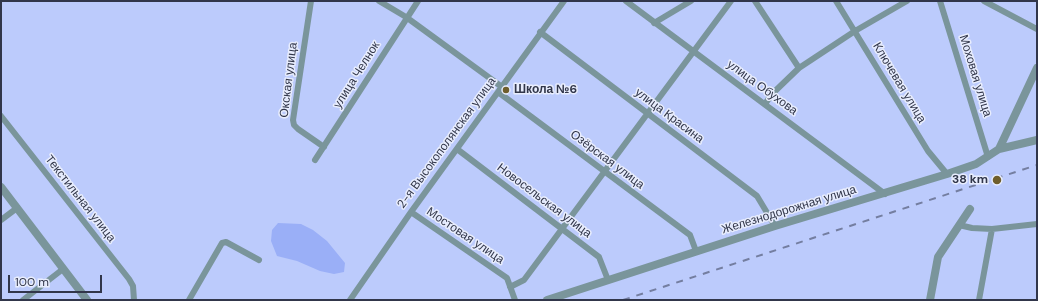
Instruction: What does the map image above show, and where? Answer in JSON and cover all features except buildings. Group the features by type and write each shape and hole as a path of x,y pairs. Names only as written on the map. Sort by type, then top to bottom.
{"street":[{"name":"Окская улица","path":"311,1 293,120 294,125 298,129 324,147"},
{"name":"Озёрская улица","path":"379,1 406,17 605,172 690,235 696,251"},
{"name":"улица Челнок","path":"315,160 406,17 418,1"},
{"name":"2-я Высокополянская улица","path":"350,300 456,149 564,1"},
{"name":"улица Обухова","path":"626,1 884,194"},
{"path":"654,23 691,1"},
{"path":"510,287 524,280 731,1"},
{"path":"755,1 799,68"},
{"name":"Ключевая улица","path":"836,1 928,151 947,174"},
{"path":"765,104 772,94 799,68 855,31 907,1"},
{"name":"Моховая улица","path":"940,1 988,157"},
{"path":"984,1 1037,29"},
{"name":"улица Красина","path":"540,32 757,196 775,226"},
{"path":"999,149 1037,68"},
{"name":"Текстильная улица","path":"1,116 129,279 133,286 134,300"},
{"name":"Железнодорожная улица","path":"547,300 775,226 947,174 976,164 999,149 1037,140"},
{"name":"Новосельская улица","path":"456,149 563,228 599,257 608,280"},
{"path":"1,187 87,300"},
{"path":"1,220 17,208"},
{"path":"930,300 938,257 970,209"},
{"name":"Мостовая улица","path":"411,212 507,278 515,300"},
{"path":"959,225 972,228 992,229 1037,224"},
{"path":"979,300 992,229"},
{"path":"189,300 222,243 226,242 259,260"},
{"path":"23,300 63,269"}],"water":[{"path":"278,223 301,224 313,230 327,241 345,263 344,272 334,274 320,271 297,261 277,256 271,241 272,230"}],"railway":[{"path":"623,300 1037,165"}],"place":[{"name":"Школа №6","path":"506,90"},
{"name":"38 km","path":"997,180"}]}
